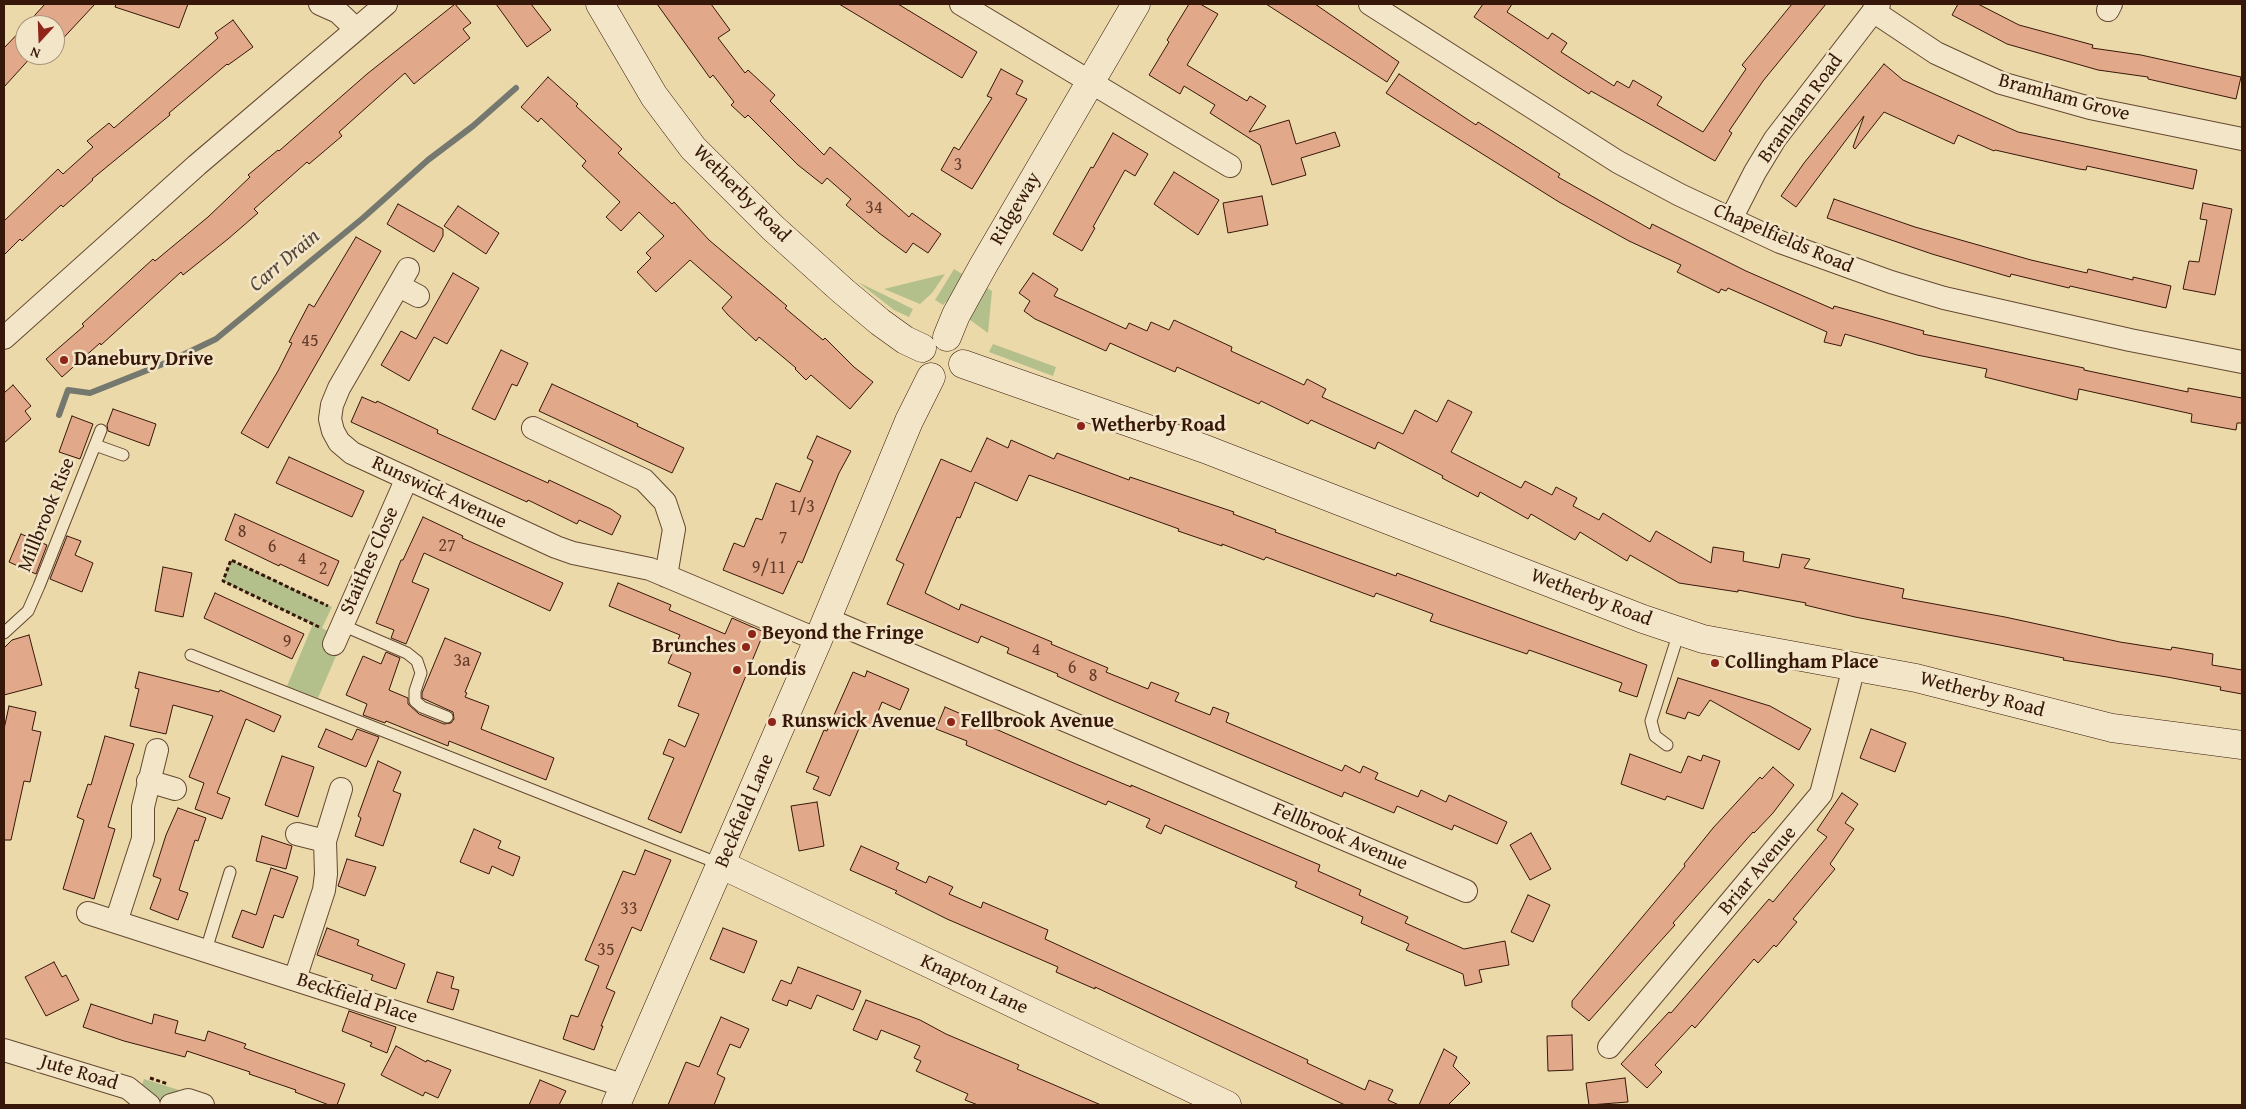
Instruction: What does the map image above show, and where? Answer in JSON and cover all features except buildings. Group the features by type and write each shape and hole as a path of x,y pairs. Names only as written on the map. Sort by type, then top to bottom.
{"main road":[{"name":"Wetherby Road","path":"600,4 654,96 693,148 773,228 843,291 880,322 905,340 922,348"},
{"name":"Ridgeway","path":"947,337 956,315 983,266 1136,4"},
{"path":"941,336 953,339 962,350 963,364 954,376 938,380 926,373 920,362 922,348 930,339 941,336"},
{"name":"Wetherby Road","path":"963,364 1205,450 1678,632 1724,644 1916,678 2112,728 2242,745"},
{"name":"Beckfield Lane","path":"621,1095 823,630 909,421 931,377"},
{"name":"Knapton Lane","path":"722,865 1227,1105"}],"street":[{"path":"320,4 338,12 356,29"},
{"path":"4,338 197,165 386,4"},
{"path":"961,4 1230,166"},
{"name":"Chapelfields Road","path":"1370,4 1395,10 1618,162 1680,195 1780,242 1829,261 1926,293 2047,322 2242,362"},
{"name":"Bramham Grove","path":"1876,7 1936,53 2001,83 2090,108 2242,139"},
{"name":"Bramham Road","path":"1731,219 1755,172 1776,138 1876,7"},
{"name":"Runswick Avenue","path":"409,284 339,388 332,405 330,420 339,442 352,453 556,547 574,553 633,565 823,630"},
{"path":"533,428 644,480 650,485 665,502 674,529 666,576"},
{"name":"Staithes Close","path":"340,630 407,478"},
{"name":"Fellbrook Avenue","path":"823,630 1466,891"},
{"name":"Briar Avenue","path":"1609,1048 1821,794 1854,666"},
{"path":"116,922 143,838 143,807 157,750"},
{"path":"148,781 175,789"},
{"path":"295,979 324,890 326,874 325,841 340,789"},
{"path":"297,834 325,841"},
{"name":"Beckfield Place","path":"88,913 295,979 621,1095"},
{"name":"Jute Road","path":"4,1050 128,1088 150,1105"},
{"path":"171,1105 188,1100 203,1105"}],"lane":[{"name":"Millbrook Rise","path":"4,633 28,611 32,603 101,430"},
{"path":"95,445 122,455"},
{"path":"340,630 407,653 417,661 421,673 415,691 415,701 422,707 447,717"},
{"path":"1667,745 1655,736 1651,721 1678,632"},
{"path":"191,655 722,865"},
{"path":"206,950 230,872"}],"path":[{"path":"231,560 340,630 222,581 231,560"}],"green space":[{"path":"954,269 964,275 954,294 943,305 935,300"},
{"path":"945,274 932,293 920,304 884,289"},
{"path":"858,282 913,309 909,317 894,310"},
{"path":"984,286 992,291 988,333 966,317"},
{"path":"993,344 1056,367 1053,376 989,352"},
{"path":"231,560 332,607 322,628 331,633 324,650 336,656 318,698 287,686 313,624 223,581"},
{"path":"144,1079 179,1090 175,1098 163,1103 156,1100 141,1087"}],"waterway":[{"name":"Carr Drain","path":"59,415 68,390 90,393 168,362 216,339 363,218 428,160 473,126 516,88"}],"place":[{"name":"Danebury Drive","path":"64,360"},
{"name":"Wetherby Road","path":"1081,426"},
{"name":"Beyond the Fringe","path":"752,634"},
{"name":"Brunches","path":"746,647"},
{"name":"Collingham Place","path":"1715,663"},
{"name":"Londis","path":"737,670"},
{"name":"Runswick Avenue","path":"772,722"},
{"name":"Fellbrook Avenue","path":"951,722"}]}
